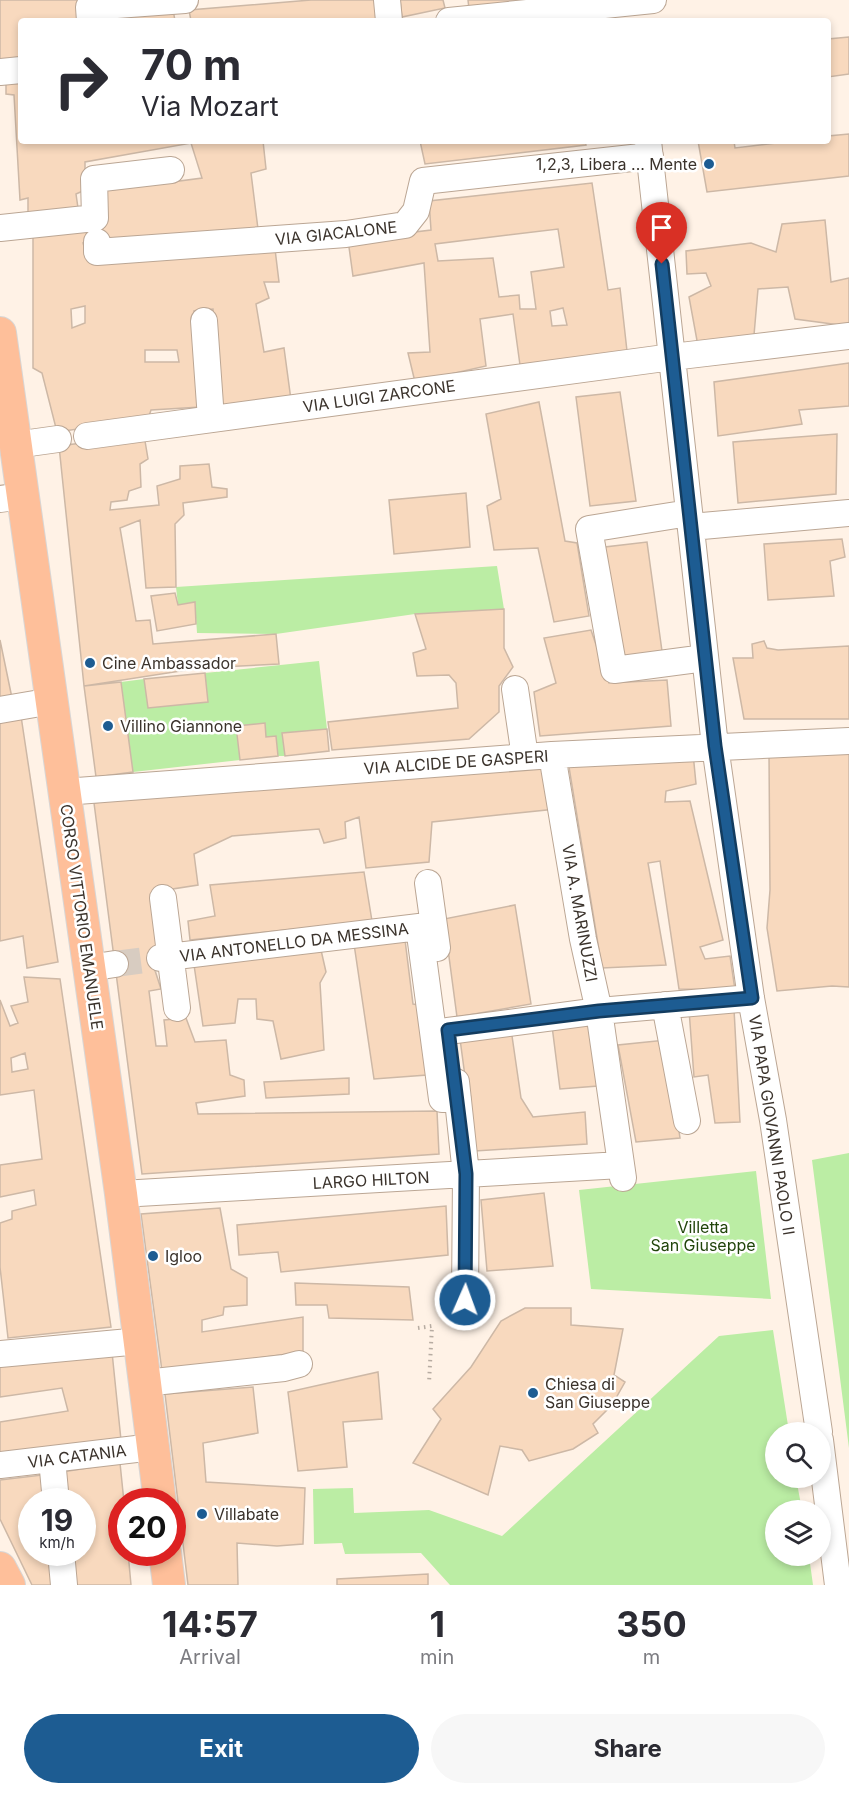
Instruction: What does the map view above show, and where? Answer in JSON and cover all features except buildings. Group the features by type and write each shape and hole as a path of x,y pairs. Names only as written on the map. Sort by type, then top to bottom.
{"main road":[{"name":"CORSO VITTORIO EMANUELE","path":"0,333 15,445 11,497 52,701 64,792 102,966 122,1194 158,1488"},
{"path":"167,1566 169,1585"},
{"path":"0,1568 9,1585"}],"street":[{"path":"90,18 89,8 182,0 183,18"},
{"path":"387,0 390,18"},
{"path":"455,14 639,6"},
{"path":"0,72 18,70"},
{"name":"VIA GIACALONE","path":"96,234 346,234 405,225 416,211 423,181 649,149"},
{"name":"VIA PAPA GIOVANNI PAOLO II","path":"649,149 715,746 818,1422"},
{"path":"0,228 96,234 93,180 171,170"},
{"path":"204,321 211,419"},
{"name":"VIA LUIGI ZARCONE","path":"87,436 672,357 849,336"},
{"path":"15,445 58,439"},
{"path":"705,658 614,670 589,529 690,520 849,513"},
{"path":"515,689 525,757"},
{"path":"0,710 52,701"},
{"name":"VIA ALCIDE DE GASPERI","path":"64,792 552,754 849,741"},
{"name":"VIA A. MARINUZZI","path":"552,754 583,939 599,1011 622,1172"},
{"path":"428,883 466,1174 465,1300"},
{"path":"163,898 165,957 177,1008"},
{"name":"VIA ANTONELLO DA MESSINA","path":"165,957 419,927 442,1099 458,1099"},
{"path":"448,1030 599,1011 752,998"},
{"path":"665,1005 687,1121"},
{"name":"LARGO HILTON","path":"122,1194 466,1174 622,1172"},
{"path":"0,1354 140,1341"},
{"path":"145,1383 284,1368 299,1364"},
{"name":"VIA CATANIA","path":"0,1466 153,1447"},
{"path":"52,1459 55,1488"},
{"path":"826,1488 838,1585"},
{"path":"62,1566 64,1585"}],"path":[{"path":"418,1328 432,1326 429,1383"}],"green space":[{"path":"497,566 504,609 415,614 276,634 197,633 195,602 178,605 176,587"},
{"path":"319,661 327,729 282,733 285,756 278,756 276,737 266,737 265,723 236,727 240,760 133,772 121,682 144,679 148,708 208,702 205,673"},
{"path":"849,1153 849,1448 812,1160"},
{"name":"Villetta San Giuseppe","path":"756,1171 771,1299 591,1289 579,1190"},
{"path":"773,1330 787,1422 765,1422 765,1488 798,1488 800,1500 765,1500 765,1566 810,1566 813,1585 450,1585 421,1553 345,1554 342,1543 314,1544 313,1489 353,1488 354,1513 429,1510 502,1536 719,1336"}],"tunnel":[{"path":"115,964 160,958"}],"place":[{"name":"1,2,3, Libera ... Mente","path":"709,164"},
{"name":"Cine Ambassador","path":"90,663"},
{"name":"Villino Giannone","path":"108,726"},
{"name":"Igloo","path":"153,1256"},
{"name":"Chiesa di San Giuseppe","path":"533,1393"},
{"name":"Villabate","path":"202,1514"}],"route":[{"path":"465,1300 466,1174 448,1030 599,1011 752,998 715,746 662,264"}]}
